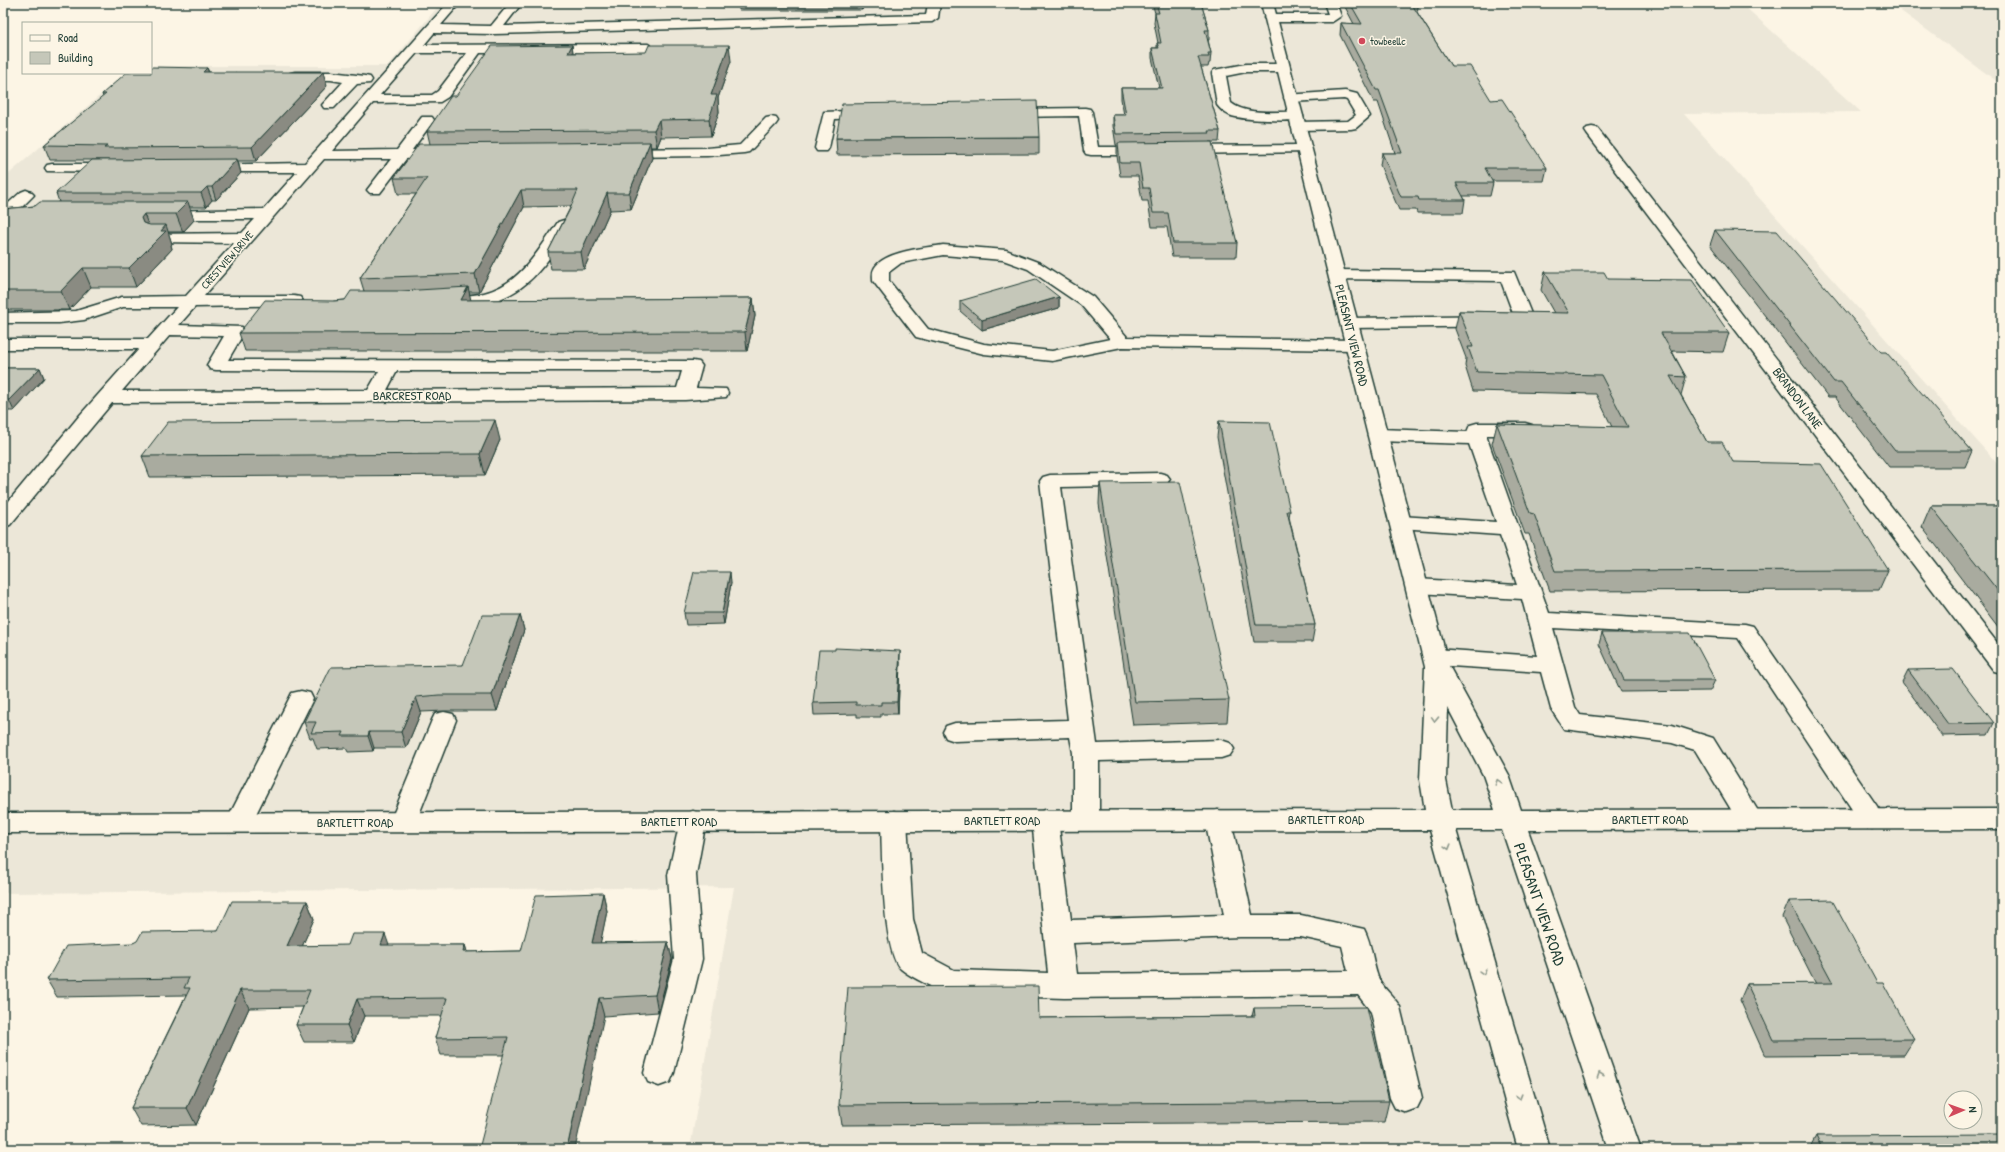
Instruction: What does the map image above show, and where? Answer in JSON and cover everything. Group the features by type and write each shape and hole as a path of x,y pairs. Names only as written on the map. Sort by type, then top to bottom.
{"main road":[{"name":"CRESTVIEW DRIVE","path":"3,521 106,397 266,214 321,155 454,3"},
{"path":"494,30 516,3"},
{"path":"431,30 494,30 932,18 934,3"},
{"path":"1269,10 1332,18 1335,16 1330,3"},
{"name":"PLEASANT VIEW ROAD","path":"1269,10 1436,662 1496,775 1625,1149"},
{"path":"414,49 648,48"},
{"path":"370,99 435,99 443,94 476,49"},
{"path":"1283,68 1246,68 1219,73 1224,105 1234,112 1297,121 1351,125 1363,116 1352,97 1345,95 1291,98"},
{"path":"279,76 330,76 353,80 387,80"},
{"path":"329,105 353,80"},
{"path":"997,113 1085,112 1091,151 1304,149"},
{"path":"822,148 829,115 885,114"},
{"path":"374,190 427,120"},
{"path":"605,153 707,152 744,149 771,121"},
{"name":"BRANDON LANE","path":"1592,132 2002,665"},
{"path":"321,155 455,154"},
{"path":"194,168 310,167"},
{"path":"52,168 130,168"},
{"path":"26,195 8,213 47,213"},
{"path":"148,214 266,214"},
{"path":"428,301 486,298 513,288 530,273 564,225"},
{"path":"157,237 246,238"},
{"path":"1122,342 1087,301 1034,266 1006,255 943,250 896,259 881,270 881,281 922,333 984,350 1052,356 1122,342 1355,345"},
{"path":"1337,275 1508,276 1525,321 1349,323"},
{"path":"3,318 59,318 78,316 122,302 311,302"},
{"path":"165,330 236,331 216,364 391,366 693,366 685,394"},
{"path":"3,344 153,344"},
{"path":"374,395 391,366"},
{"path":"459,395 473,366"},
{"path":"597,394 608,366"},
{"name":"BARCREST ROAD","path":"106,397 718,393"},
{"path":"1540,429 1477,429 1477,438 1540,620 1563,709 1573,723 1672,734 1704,744 1750,819"},
{"path":"1378,435 1477,438"},
{"path":"1086,820 1086,753 1081,728 1050,482 1160,479"},
{"path":"1400,522 1508,529"},
{"path":"1417,586 1530,593"},
{"path":"1540,620 1745,631 1872,819"},
{"path":"1436,662 1551,665"},
{"name":"PLEASANT VIEW ROAD","path":"1436,662 1433,780 1440,819 1534,1149"},
{"path":"239,822 301,699"},
{"path":"404,822 444,720"},
{"path":"955,732 1081,728"},
{"path":"1086,753 1221,750"},
{"name":"BARTLETT ROAD","path":"3,823 2002,819"},
{"path":"1045,820 1064,986"},
{"path":"1218,820 1240,926"},
{"path":"659,1073 688,959 682,874 693,821"},
{"path":"894,821 899,919 910,960 950,982 1064,986 1365,982"},
{"path":"1058,932 1240,926 1301,926 1354,937 1365,982 1385,1007 1406,1098"}],"shaded area":[{"path":"441,3 1741,3 1861,112 1684,114 2002,469 2002,1149 690,1149 734,887 3,893 3,179 125,74 152,74 152,66 388,66"},
{"path":"1890,3 2002,3 2002,85"}],"building":[{"path":"1156,3 1201,3 1209,30 1205,30 1211,53 1208,53 1209,57 1198,57 1220,131 1209,131 1210,133 1116,134 1113,115 1126,115 1121,88 1162,88 1152,48 1159,48 1157,43 1161,43 1155,13 1159,13"},
{"path":"1350,3 1411,3 1451,66 1470,66 1491,100 1502,99 1547,168 1485,168 1493,183 1456,183 1465,200 1419,200 1418,197 1401,197 1382,153 1402,153 1379,90 1376,90 1341,23 1362,24"},
{"path":"572,45 568,53 646,52 649,45 729,45 711,95 717,95 709,119 659,120 654,130 427,131 451,96 456,96 492,46"},
{"path":"152,67 207,68 203,72 323,72 252,147 104,148 107,146 44,145 106,94 102,94 125,74 152,74"},
{"path":"1037,101 1039,137 836,138 842,104"},
{"path":"650,142 629,193 607,193 581,252 548,252 578,190 521,190 475,274 360,278 427,178 394,178 419,144"},
{"path":"1212,142 1237,243 1173,243 1168,213 1153,213 1149,188 1143,188 1139,163 1120,163 1118,143"},
{"path":"237,159 212,187 207,187 201,193 56,193 92,160"},
{"path":"40,202 188,202 176,214 144,214 141,218 143,223 150,225 166,225 161,231 166,231 129,268 83,268 61,291 3,291 3,209 35,206"},
{"path":"1715,230 1777,231 1881,352 1886,352 1972,451 1895,451 1841,382 1834,382"},
{"path":"1545,272 1604,272 1608,279 1692,280 1729,333 1661,333 1686,377 1670,376 1707,442 1722,442 1733,462 1821,464 1888,570 1555,571 1534,514 1530,513 1497,424 1628,427 1601,375 1477,372 1468,347 1473,347 1459,311 1569,313"},
{"path":"1036,279 1059,297 982,320 960,301"},
{"path":"468,287 461,300 753,298 745,332 239,333 265,300 334,301 345,300 351,291 401,291"},
{"path":"3,368 40,368 9,400 3,400"},
{"path":"495,420 480,454 142,456 168,422"},
{"path":"1219,421 1270,422 1290,511 1287,511 1315,625 1256,625"},
{"path":"1180,482 1229,700 1135,702 1100,483"},
{"path":"1931,506 2002,506 2002,596"},
{"path":"694,572 730,572 722,613 684,613"},
{"path":"482,615 520,615 492,695 439,695 416,697 401,732 369,732 368,736 342,736 344,732 311,733 316,722 304,722 331,667 463,665"},
{"path":"1602,633 1690,633 1715,680 1624,680"},
{"path":"835,648 900,651 897,702 881,702 881,705 856,705 856,702 813,703 819,650 835,650"},
{"path":"1953,669 1994,723 1948,724 1908,670"},
{"path":"603,893 592,943 668,942 655,995 599,998 567,1149 479,1149 508,1037 435,1038 447,998 357,999 347,1025 296,1025 310,990 240,990 187,1108 131,1108 190,988 184,988 189,978 47,980 66,946 133,943 137,941 142,932 218,931 232,901 307,901 287,946 348,945 352,934 385,934 381,945 465,945 463,952 521,951 536,895"},
{"path":"1832,900 1877,983 1883,983 1914,1039 1773,1040 1747,984 1833,983 1789,901"},
{"path":"1038,986 1039,1018 1255,1016 1254,1008 1367,1007 1389,1101 839,1105 848,987"},
{"path":"2002,1135 2002,1149 1822,1149 1816,1136"}],"place":[{"name":"towbeellc","path":"1362,41"}]}
